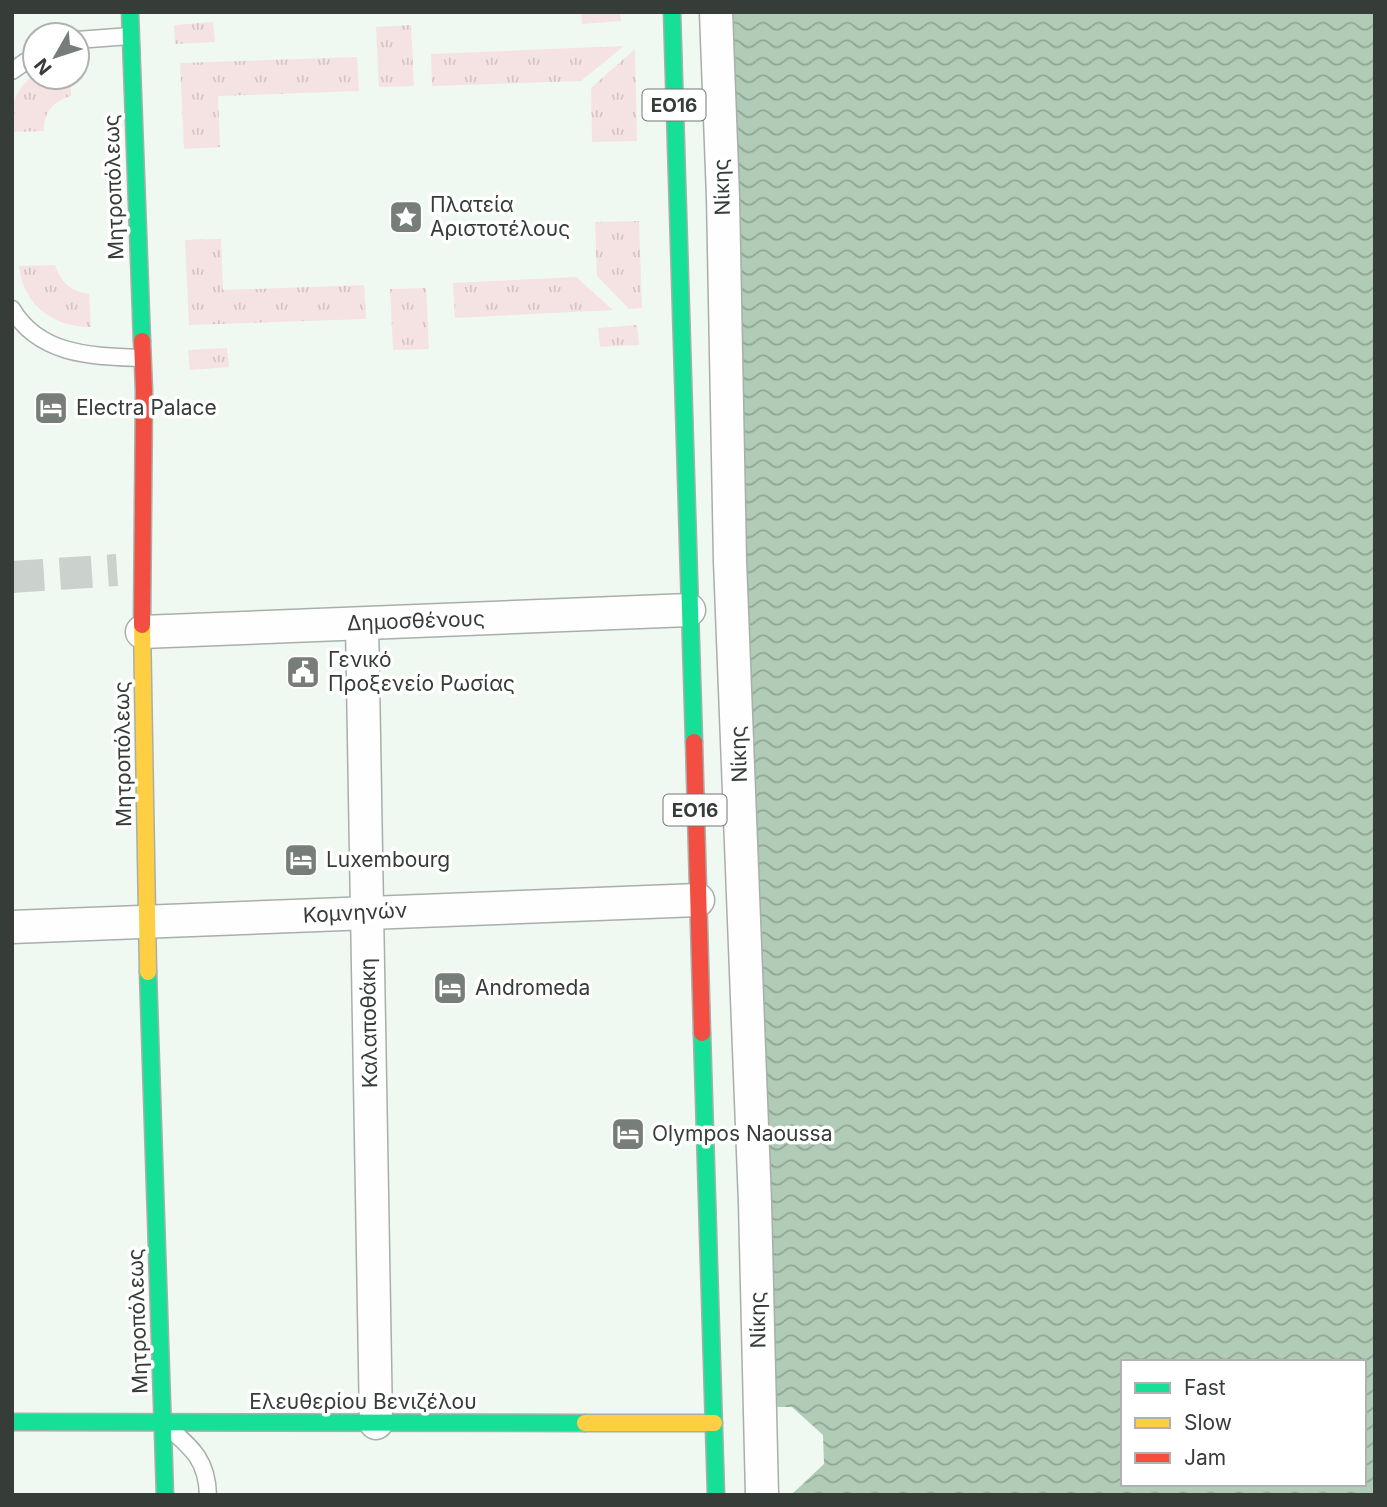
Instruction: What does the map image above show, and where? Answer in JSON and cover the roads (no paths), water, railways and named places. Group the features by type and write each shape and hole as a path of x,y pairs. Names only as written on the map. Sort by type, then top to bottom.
{"main road":[{"name":"Μητροπόλεως","path":"130,12 144,391 142,632 146,923 165,1495"},
{"name":"ΕΟ16","path":"672,12 716,1495"},
{"name":"Ελευθερίου Βενιζέλου","path":"12,1422 714,1423"}],"street":[{"name":"Νίκης","path":"716,12 723,197 730,561 755,1189 762,1495"},
{"name":"Δημοσθένους","path":"142,632 689,610"},
{"name":"Καλαποθάκη","path":"362,624 376,1423"},
{"name":"Κομνηνών","path":"12,928 698,900"}],"lane":[{"path":"91,39 130,36"},
{"path":"12,309 34,334 56,348 84,355 141,358"},
{"path":"162,1422 195,1451 208,1477 208,1495"}],"water":[{"path":"727,12 1375,12 1375,1495 791,1495 824,1464 823,1435 792,1407 768,1407"}],"tunnel":[{"path":"12,577 117,570"}],"place":[{"name":"Πλατεία Αριστοτέλους","path":"406,217"},
{"name":"Electra Palace","path":"51,408"},
{"name":"Γενικό Προξενείο Ρωσίας","path":"303,672"},
{"name":"Luxembourg","path":"301,860"},
{"name":"Andromeda","path":"450,988"},
{"name":"Olympos Naoussa","path":"628,1134"}]}
